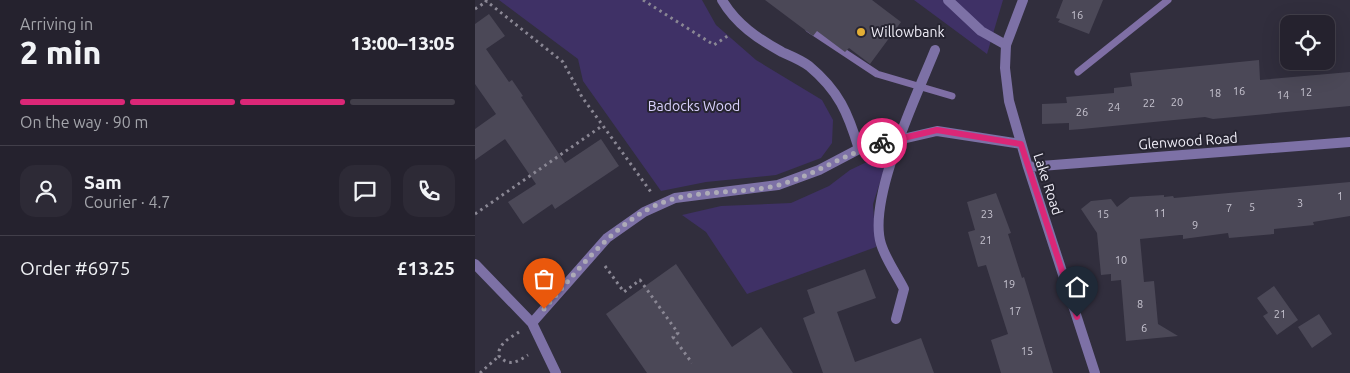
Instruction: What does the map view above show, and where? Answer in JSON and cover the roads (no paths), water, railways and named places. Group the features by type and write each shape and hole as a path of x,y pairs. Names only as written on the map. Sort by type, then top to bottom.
{"street":[{"path":"722,0 742,26 767,44 807,65 837,94 847,110 859,149"},
{"path":"949,0 981,30 1006,45"},
{"name":"Lake Road","path":"1023,0 1006,45 1005,68 1009,101 1028,167 1095,373"},
{"path":"896,319 904,289 881,243 879,208 900,138 935,50"},
{"path":"532,323 607,238 644,212 684,196 778,185 819,170 859,149 937,130 1021,144"},
{"name":"Glenwood Road","path":"1028,167 1350,142"},
{"path":"475,264 532,323 556,373"}],"waterway":[{"path":"1078,72 1168,0"},
{"path":"809,29 877,74 952,96"}],"place":[{"name":"Willowbank","path":"861,32"}],"park label":[{"name":"Badocks Wood","path":"694,106"}]}
